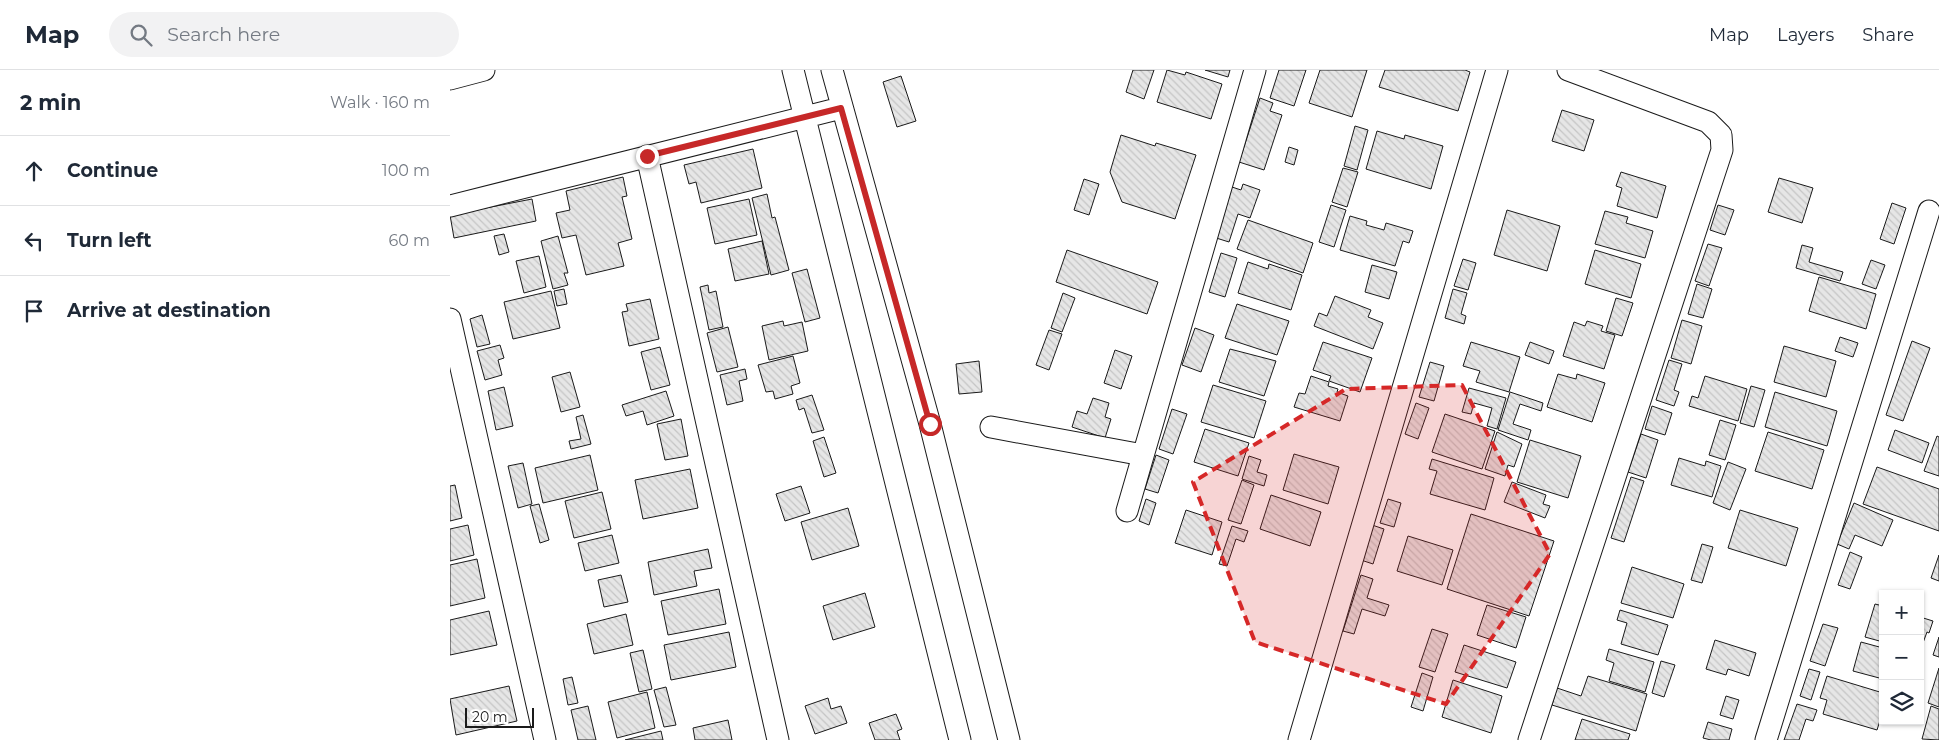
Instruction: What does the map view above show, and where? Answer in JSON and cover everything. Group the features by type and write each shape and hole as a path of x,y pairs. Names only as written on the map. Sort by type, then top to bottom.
{"street":[{"path":"450,79 484,70"},
{"path":"793,70 960,740"},
{"path":"832,70 930,424 1009,740"},
{"path":"1127,511 1255,70"},
{"path":"1299,740 1497,70"},
{"path":"1529,740 1722,150 1721,135 1708,122 1568,70"},
{"path":"450,206 841,108"},
{"path":"647,156 778,740"},
{"path":"1766,740 1929,211"},
{"path":"450,319 545,740"},
{"path":"991,427 1143,455"}],"highlighted area":[{"path":"1462,385 1550,554 1446,704 1255,642 1193,482 1346,389"}],"building":[{"path":"1133,70 1154,70 1144,99 1126,92"},
{"path":"1167,70 1185,75 1186,72 1222,84 1211,119 1157,102"},
{"path":"1205,70 1230,70 1228,77"},
{"path":"1279,70 1306,70 1294,106 1270,98"},
{"path":"1320,70 1367,70 1352,117 1309,103"},
{"path":"1385,70 1465,70 1470,72 1458,111 1379,87"},
{"path":"901,76 916,121 897,127 883,82"},
{"path":"1260,98 1273,103 1270,111 1282,115 1264,170 1239,162"},
{"path":"1562,110 1594,120 1584,151 1552,141"},
{"path":"1355,126 1368,130 1357,170 1344,166"},
{"path":"1377,131 1404,139 1405,135 1443,146 1431,189 1366,169"},
{"path":"1121,135 1155,146 1156,143 1196,155 1175,219 1122,202 1110,172"},
{"path":"1289,147 1298,150 1294,165 1285,162"},
{"path":"753,149 762,188 701,203 696,182 689,184 684,165"},
{"path":"1343,168 1358,172 1347,207 1332,202"},
{"path":"1621,172 1666,186 1657,218 1617,206 1622,188 1616,186"},
{"path":"623,177 627,196 622,197 632,239 618,243 624,266 586,275 576,235 562,238 556,213 570,210 566,191"},
{"path":"1779,178 1813,188 1802,223 1768,212"},
{"path":"1084,179 1099,184 1089,215 1074,210"},
{"path":"1243,184 1260,190 1250,218 1238,214 1229,242 1213,237 1229,186 1241,190"},
{"path":"767,194 772,218 775,217 789,270 771,275 752,198"},
{"path":"532,199 536,221 454,238 450,215"},
{"path":"749,199 757,235 715,244 707,208"},
{"path":"1892,203 1906,208 1894,244 1880,239"},
{"path":"1331,205 1346,210 1334,247 1319,242"},
{"path":"1718,205 1734,210 1725,235 1710,230"},
{"path":"1507,210 1560,226 1547,271 1494,255"},
{"path":"1605,211 1628,217 1626,223 1653,231 1645,258 1595,244"},
{"path":"1350,216 1367,221 1366,225 1384,230 1386,223 1413,231 1409,243 1403,241 1395,266 1340,250"},
{"path":"1248,220 1313,243 1303,273 1237,249"},
{"path":"504,234 509,252 499,255 494,236"},
{"path":"558,236 568,273 564,273 568,285 553,289 541,241"},
{"path":"762,241 769,274 735,281 728,249"},
{"path":"1708,244 1722,248 1709,286 1695,281"},
{"path":"1802,245 1813,248 1809,262 1843,272 1840,281 1796,268"},
{"path":"1067,250 1158,282 1147,314 1056,282"},
{"path":"1595,250 1641,264 1631,298 1585,284"},
{"path":"1221,253 1237,258 1225,297 1209,292"},
{"path":"539,256 546,287 524,293 516,261"},
{"path":"1463,259 1476,263 1468,290 1454,286"},
{"path":"1871,260 1885,265 1876,289 1862,284"},
{"path":"1248,262 1268,269 1269,264 1302,275 1291,310 1238,293"},
{"path":"1372,265 1397,272 1389,299 1365,292"},
{"path":"807,269 820,318 805,322 792,273"},
{"path":"1819,277 1876,294 1866,329 1809,311"},
{"path":"1697,284 1712,289 1703,318 1688,314"},
{"path":"708,285 709,293 716,291 723,327 709,330 700,287"},
{"path":"564,289 567,304 557,306 554,291"},
{"path":"1453,289 1467,293 1461,314 1466,316 1464,324 1445,318"},
{"path":"551,291 560,328 513,339 504,302"},
{"path":"1063,293 1075,298 1062,332 1051,328"},
{"path":"1335,296 1371,310 1368,317 1383,323 1373,349 1314,326 1319,313 1327,316"},
{"path":"1616,298 1633,303 1622,336 1606,331"},
{"path":"650,299 659,339 629,346 622,312 628,311 626,304"},
{"path":"1237,304 1289,321 1277,355 1225,338"},
{"path":"482,315 490,344 477,347 470,319"},
{"path":"1682,320 1702,326 1691,364 1671,358"},
{"path":"783,321 784,326 802,322 808,351 769,360 762,326"},
{"path":"1587,321 1603,326 1601,331 1615,335 1604,369 1563,356 1574,322 1585,326"},
{"path":"728,327 738,367 717,372 707,333"},
{"path":"1195,328 1214,335 1201,372 1182,365"},
{"path":"1049,330 1062,334 1049,370 1036,365"},
{"path":"1840,337 1858,343 1853,357 1835,351"},
{"path":"1912,341 1930,348 1903,421 1886,415"},
{"path":"1323,342 1372,358 1360,392 1329,381 1331,376 1313,370"},
{"path":"1471,342 1520,357 1509,392 1476,382 1480,371 1463,366"},
{"path":"1530,342 1554,351 1549,364 1525,355"},
{"path":"500,345 504,358 498,360 502,375 485,380 477,351"},
{"path":"1784,346 1836,361 1826,397 1774,382"},
{"path":"660,347 670,385 651,390 641,352"},
{"path":"1230,349 1276,361 1264,396 1219,382"},
{"path":"1115,350 1132,356 1121,389 1104,383"},
{"path":"793,356 800,383 791,386 793,394 775,399 773,391 766,392 758,365"},
{"path":"1669,360 1682,364 1674,390 1679,392 1674,406 1656,400"},
{"path":"979,361 982,392 959,394 956,364"},
{"path":"1430,362 1444,366 1434,401 1419,397"},
{"path":"745,369 747,379 739,381 743,401 727,405 720,375"},
{"path":"570,372 580,407 561,412 552,377"},
{"path":"1558,374 1576,379 1577,374 1605,383 1592,422 1547,407"},
{"path":"1311,376 1329,382 1328,386 1338,389 1337,392 1348,396 1340,421 1294,407 1299,393 1305,394"},
{"path":"1705,376 1747,389 1738,421 1689,406 1692,396 1698,398"},
{"path":"1213,385 1266,401 1254,438 1201,422"},
{"path":"1751,386 1765,390 1754,427 1740,423"},
{"path":"504,387 513,426 496,430 488,391"},
{"path":"1469,388 1506,398 1497,429 1487,426 1492,408 1474,403 1471,414 1462,412"},
{"path":"666,391 674,416 647,425 643,411 626,416 622,405"},
{"path":"1510,392 1543,403 1541,411 1520,404 1513,424 1531,430 1528,440 1498,430"},
{"path":"1775,392 1837,411 1827,446 1765,427"},
{"path":"812,395 824,430 812,433 804,408 799,410 796,400"},
{"path":"1093,398 1109,403 1105,417 1111,419 1105,438 1072,427 1077,411 1087,414"},
{"path":"1416,403 1429,408 1418,439 1405,434"},
{"path":"1652,406 1672,413 1665,435 1645,429"},
{"path":"1172,409 1187,414 1173,454 1159,449"},
{"path":"1445,414 1495,431 1482,469 1432,452"},
{"path":"583,415 591,444 571,449 569,441 581,439 576,417"},
{"path":"681,419 688,456 665,460 657,424"},
{"path":"1720,420 1736,425 1725,460 1709,455"},
{"path":"1205,429 1249,443 1238,476 1194,462"},
{"path":"1895,430 1929,443 1922,463 1888,450"},
{"path":"1497,432 1522,444 1514,467 1508,465 1505,476 1485,469"},
{"path":"1768,432 1824,450 1812,489 1755,471"},
{"path":"1641,434 1658,440 1646,478 1628,472"},
{"path":"1937,436 1939,437 1939,476 1924,471"},
{"path":"824,437 836,473 824,477 813,441"},
{"path":"1530,440 1581,456 1568,498 1517,482"},
{"path":"1294,454 1339,467 1328,504 1283,490"},
{"path":"590,455 598,490 543,503 535,468"},
{"path":"1156,455 1169,460 1158,493 1145,489"},
{"path":"1249,456 1261,460 1257,472 1267,475 1264,486 1242,479"},
{"path":"1679,458 1705,466 1706,461 1721,466 1712,497 1671,485"},
{"path":"1432,459 1494,478 1485,510 1430,494 1437,471 1429,469"},
{"path":"1728,462 1746,469 1730,510 1713,503"},
{"path":"523,463 532,504 518,508 508,466"},
{"path":"1877,467 1939,489 1939,531 1863,504"},
{"path":"690,469 698,508 643,519 635,480"},
{"path":"1631,477 1644,481 1624,542 1611,538"},
{"path":"1242,480 1254,485 1241,524 1228,520"},
{"path":"1512,482 1546,495 1543,504 1550,506 1545,518 1504,502"},
{"path":"455,485 462,518 450,521 450,486"},
{"path":"801,486 810,513 785,521 776,494"},
{"path":"602,492 611,529 574,538 565,501"},
{"path":"1271,495 1321,512 1310,546 1260,529"},
{"path":"1146,499 1156,503 1149,525 1139,521"},
{"path":"1388,499 1401,503 1394,527 1380,523"},
{"path":"1854,503 1893,520 1882,546 1855,535 1849,549 1837,544"},
{"path":"539,504 549,540 540,543 530,506"},
{"path":"848,508 859,546 812,560 801,522"},
{"path":"1186,510 1222,522 1212,555 1175,543"},
{"path":"1740,510 1798,528 1786,566 1728,548"},
{"path":"1471,514 1554,541 1529,616 1447,589"},
{"path":"468,525 474,555 450,561 450,529"},
{"path":"1372,525 1384,529 1373,564 1361,560"},
{"path":"1232,526 1248,531 1244,542 1236,539 1227,566 1219,564"},
{"path":"612,535 619,563 585,571 578,543"},
{"path":"1408,536 1453,550 1442,585 1397,571"},
{"path":"1702,544 1713,547 1702,583 1691,580"},
{"path":"708,549 712,568 694,571 697,586 654,595 648,562"},
{"path":"1850,552 1862,557 1850,589 1838,585"},
{"path":"1939,555 1939,581 1931,578"},
{"path":"477,559 485,598 450,606 450,565"},
{"path":"1632,567 1684,584 1673,618 1621,603"},
{"path":"621,575 628,602 604,607 598,580"},
{"path":"1361,575 1373,579 1367,598 1389,605 1385,616 1362,609 1354,634 1343,631"},
{"path":"719,589 726,624 668,635 661,601"},
{"path":"865,593 875,627 833,640 823,606"},
{"path":"1875,604 1879,605 1879,641 1865,637"},
{"path":"1487,605 1526,617 1516,648 1477,635"},
{"path":"1620,610 1668,625 1658,655 1621,644 1627,623 1617,620"},
{"path":"489,611 497,645 450,655 450,620"},
{"path":"626,614 633,645 594,654 587,624"},
{"path":"1924,618 1933,621 1929,633 1927,632 1924,640"},
{"path":"1823,624 1838,628 1825,666 1810,661"},
{"path":"1432,629 1448,634 1435,672 1419,667"},
{"path":"729,632 736,667 671,680 664,645"},
{"path":"1939,637 1939,657 1933,655"},
{"path":"1715,640 1756,653 1749,676 1728,669 1726,675 1706,669"},
{"path":"1861,642 1879,647 1879,678 1853,671"},
{"path":"1464,645 1516,662 1507,688 1455,672"},
{"path":"1609,649 1654,662 1645,692 1609,681 1614,663 1606,660"},
{"path":"643,650 652,689 639,692 630,653"},
{"path":"1661,661 1675,665 1664,697 1652,693"},
{"path":"1939,668 1939,707 1928,703"},
{"path":"1809,669 1820,672 1811,700 1800,696"},
{"path":"1422,673 1433,677 1423,711 1411,707"},
{"path":"1588,676 1647,694 1636,731 1552,705 1557,688 1581,696"},
{"path":"1827,676 1879,692 1879,724 1877,730 1823,714 1827,700 1820,698"},
{"path":"572,677 578,703 568,705 563,679"},
{"path":"1453,680 1502,696 1491,733 1442,717"},
{"path":"509,686 517,721 456,735 450,699"},
{"path":"666,687 676,725 664,727 654,690"},
{"path":"647,692 655,728 617,738 608,702"},
{"path":"1726,696 1739,700 1733,719 1720,715"},
{"path":"828,698 831,709 841,706 847,723 815,734 805,706"},
{"path":"1797,704 1817,710 1813,721 1806,719 1799,740 1784,740"},
{"path":"588,706 596,740 578,740 571,710"},
{"path":"1931,706 1939,709 1939,740 1922,739"},
{"path":"896,714 902,729 897,731 900,740 875,740 869,723"},
{"path":"1582,719 1630,734 1628,740 1575,740"},
{"path":"728,720 732,740 695,740 693,728"},
{"path":"1708,722 1732,729 1729,740 1703,738"},
{"path":"661,731 663,740 625,740"}],"route":[{"path":"647,156 841,108 930,424"}]}
